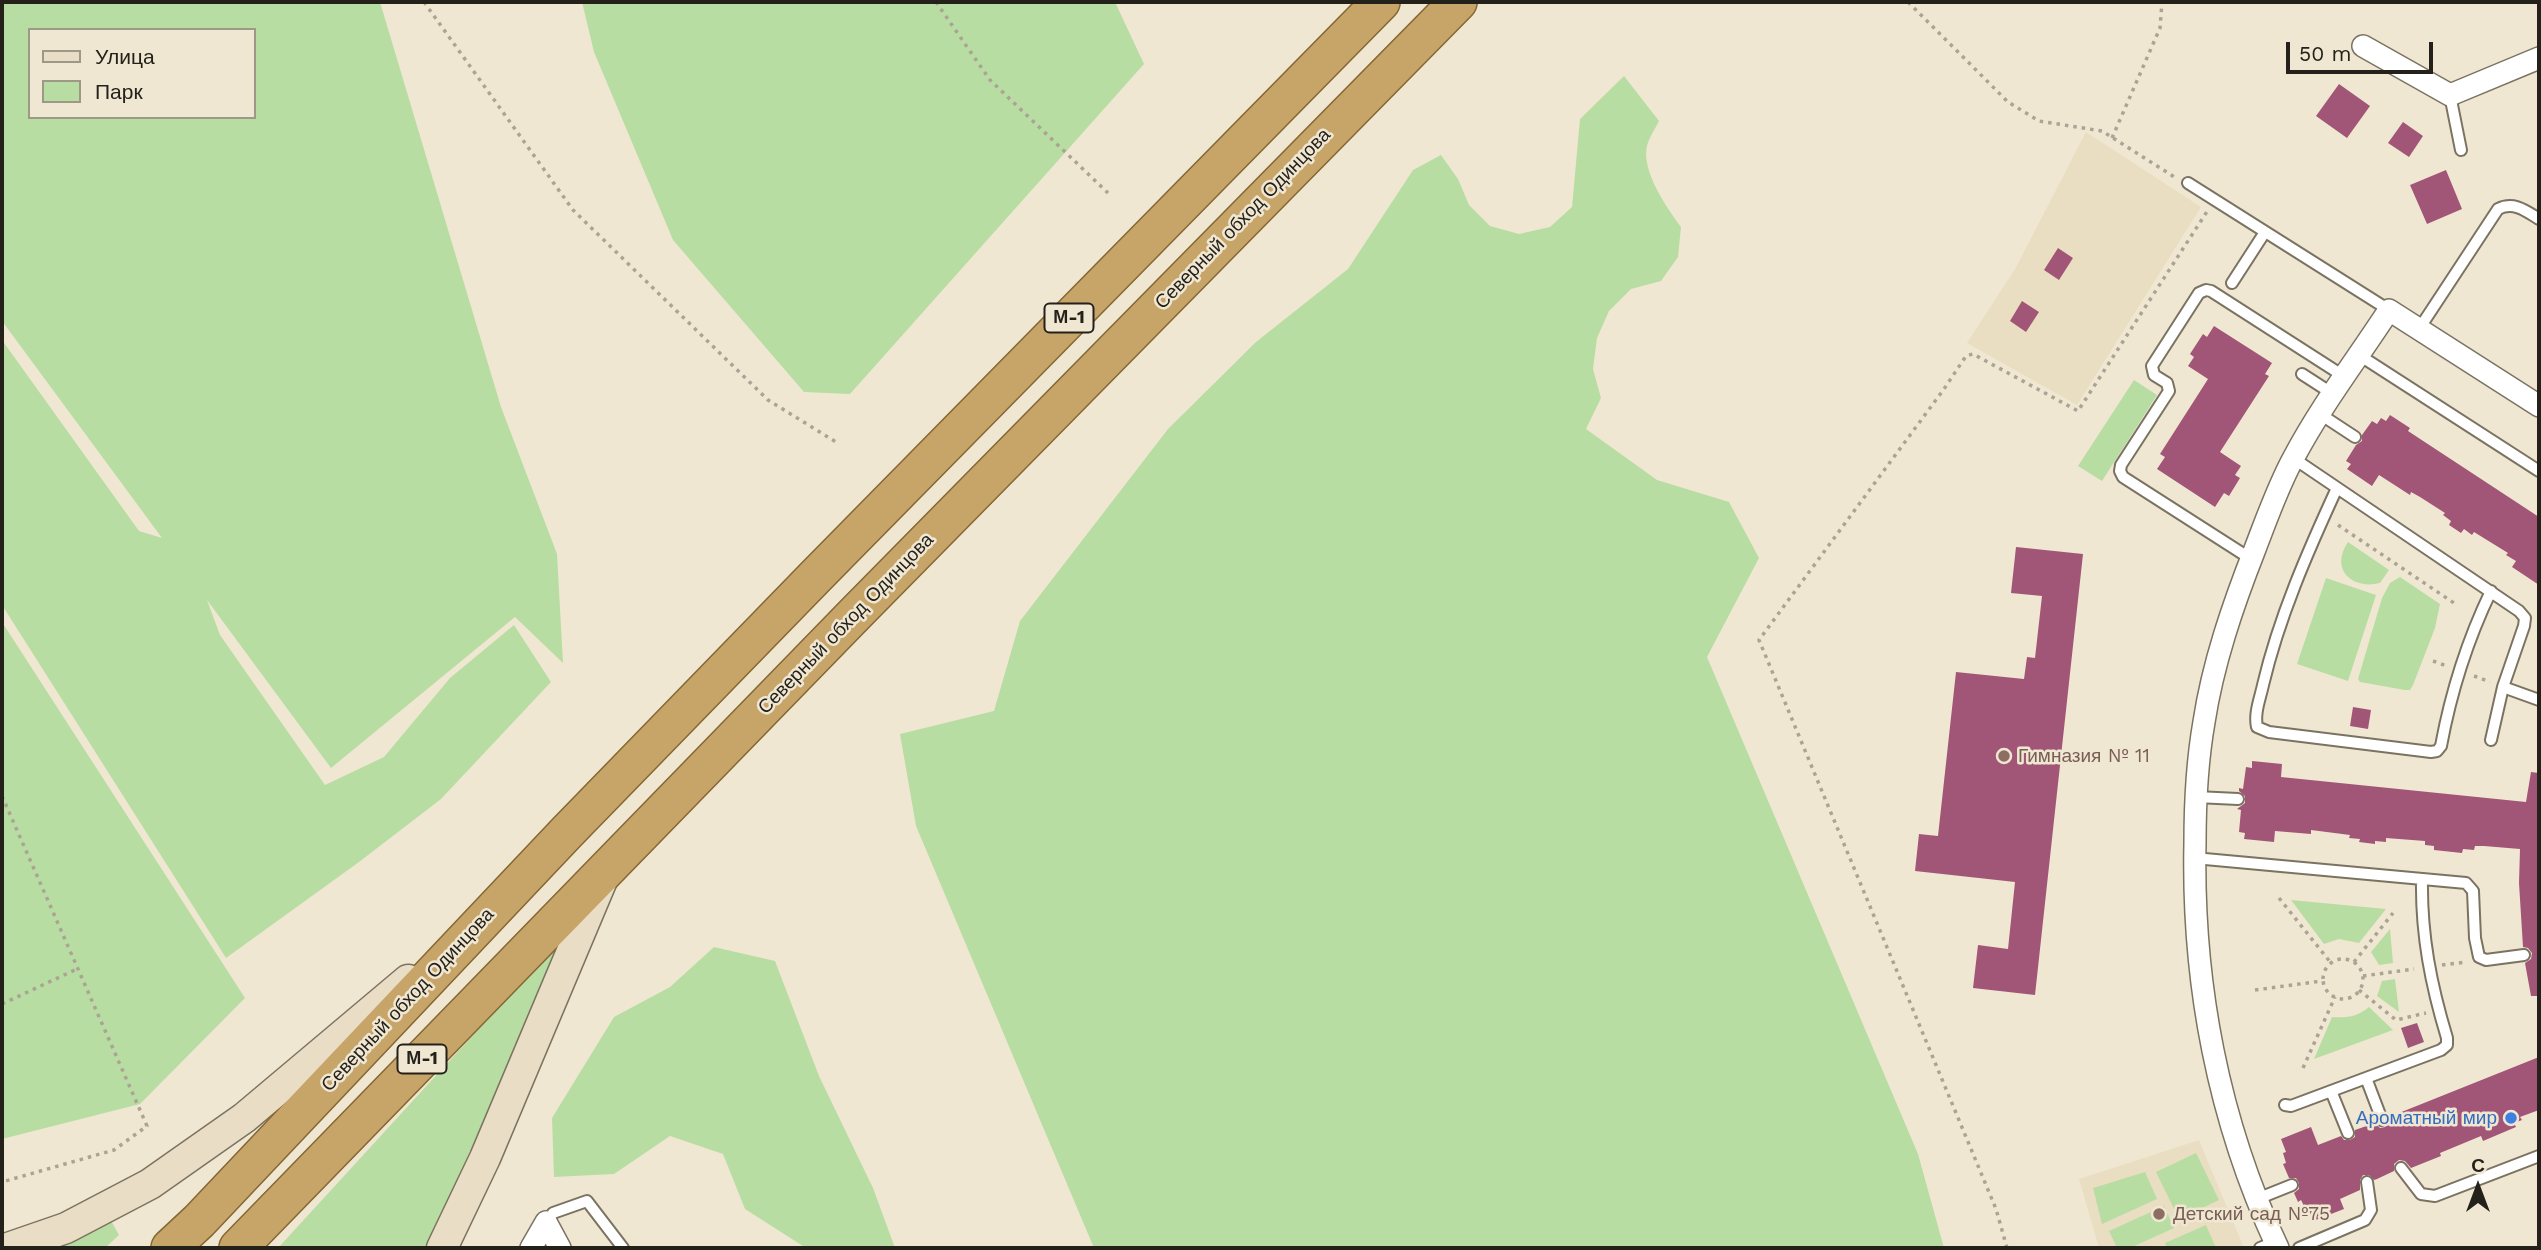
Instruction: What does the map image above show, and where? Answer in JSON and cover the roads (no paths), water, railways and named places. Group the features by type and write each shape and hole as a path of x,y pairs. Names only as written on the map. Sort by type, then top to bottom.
{"highway":[{"name":"Северный обход Одинцова","path":"170,1248 200,1221 502,901 816,576 1381,2"},
{"name":"Северный обход Одинцова","path":"237,1248 855,614 1458,2"}],"main road":[{"name":"М-1","path":"442,1248 485,1158 607,870"},
{"name":"М-1","path":"8,1248 65,1228 150,1184 244,1118 502,901"}],"street":[{"path":"2363,47 2450,95 2539,58"},
{"path":"2271,1246 2234,1135 2206,1023 2194,906 2197,767 2216,665 2251,559 2293,458 2389,310 2539,406"},
{"path":"531,1248 545,1222"},
{"path":"545,1222 561,1248"}],"lane":[{"path":"2450,95 2461,150"},
{"path":"2187,184 2389,310"},
{"path":"2419,329 2498,209 2515,206 2539,219"},
{"path":"2232,283 2265,232"},
{"path":"2251,559 2123,477 2120,471 2169,391 2167,383 2154,374 2152,366 2199,293 2206,290 2339,385"},
{"path":"2359,355 2539,471"},
{"path":"2302,374 2339,385"},
{"path":"2320,414 2355,437"},
{"path":"2293,458 2491,591 2525,618 2491,740"},
{"path":"2337,488 2314,537 2289,602 2266,672 2255,718 2257,727 2269,732 2437,751 2441,746 2454,686 2471,633 2491,591"},
{"path":"2504,687 2539,700"},
{"path":"2196,797 2238,799"},
{"path":"2194,858 2466,883 2473,891 2475,938 2479,957 2486,960 2524,955"},
{"path":"2286,1105 2291,1106 2441,1050 2446,1045 2447,1038 2428,967 2421,911 2422,879"},
{"path":"2366,1078 2382,1120"},
{"path":"2331,1091 2348,1133"},
{"path":"2401,1168 2421,1194 2435,1196 2533,1156 2539,1156"},
{"path":"2299,1248 2320,1244 2365,1220 2371,1210 2368,1182"},
{"path":"2257,1199 2292,1185"},
{"path":"545,1222 553,1213 587,1201 623,1248"}],"place":[{"name":"Гимназия № 11","path":"2004,756"},
{"name":"Ароматный мир","path":"2511,1118"},
{"name":"Детский сад №75","path":"2159,1214"}]}
